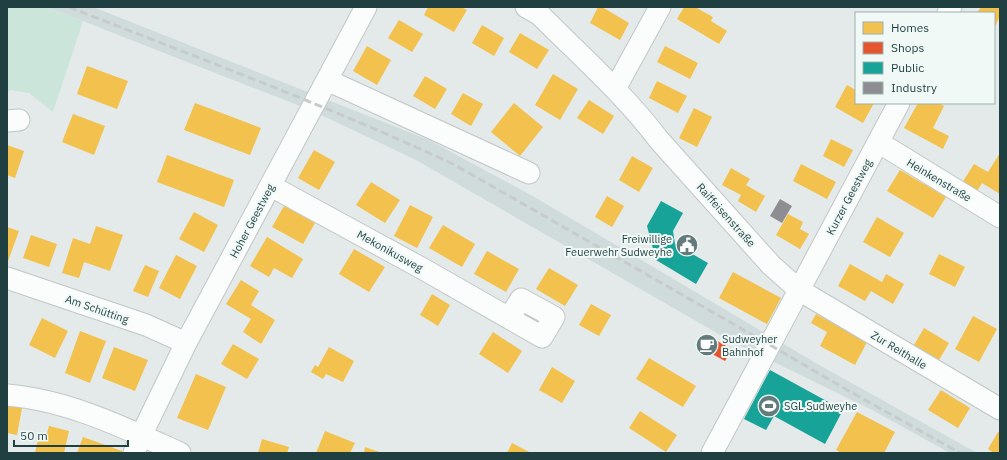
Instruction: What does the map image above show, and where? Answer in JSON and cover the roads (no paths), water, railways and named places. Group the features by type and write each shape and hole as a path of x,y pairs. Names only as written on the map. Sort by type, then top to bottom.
{"street":[{"name":"Hoher Geestweg","path":"138,444 186,343 366,7"},
{"name":"Raiffeisenstraße","path":"526,7 540,16 615,89 771,265 799,290"},
{"path":"615,89 660,7"},
{"path":"327,80 528,173"},
{"name":"Kurzer Geestweg","path":"799,290 898,104"},
{"name":"Heinkenstraße","path":"878,142 1000,217"},
{"name":"Mekonikusweg","path":"271,186 359,233 509,318"},
{"name":"Am Schütting","path":"7,278 146,325 186,343"},
{"path":"712,453 799,290"},
{"name":"Zur Reithalle","path":"799,290 1000,409"},
{"path":"7,395 38,399 65,406 105,420 138,444 180,453"}],"railway":[{"path":"69,7 312,103 408,143 455,165 960,453"}],"place":[{"name":"Freiwillige Feuerwehr Sudweyhe","path":"687,245"},
{"name":"Sudweyher Bahnhof","path":"707,345"},
{"name":"SGL Sudweyhe","path":"769,406"}]}
